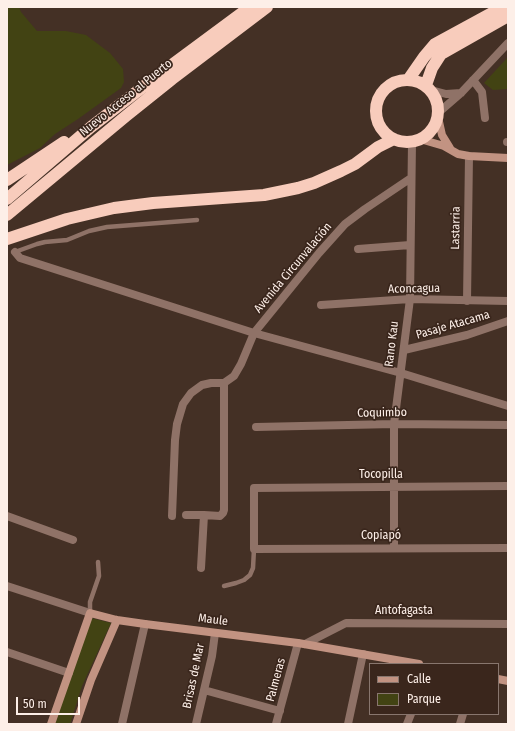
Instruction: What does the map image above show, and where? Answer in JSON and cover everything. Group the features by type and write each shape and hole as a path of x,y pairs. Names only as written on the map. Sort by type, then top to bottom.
{"highway":[{"name":"Nuevo Acceso al Puerto","path":"7,199 91,127 250,7"},
{"name":"Nuevo Acceso al Puerto","path":"7,215 132,111 267,7"},
{"path":"408,80 435,44 503,7"},
{"path":"428,88 432,68 441,54 508,16"},
{"path":"401,80 420,82 428,88 437,101 438,115 432,130 416,140 406,142 388,136 379,125 377,118 377,104 383,91 388,86 401,80"},
{"path":"7,180 54,148 91,127"},
{"path":"7,239 67,219 114,208 153,203 264,194 298,188 314,183 341,171 394,139"}],"street":[{"path":"450,149 442,135 438,115 508,43"},
{"path":"473,80 482,92 485,118"},
{"path":"428,88 446,94 460,93"},
{"path":"416,140 438,143 458,154 508,158"},
{"name":"Rano Kau","path":"394,548 394,424 410,299 411,178 416,140"},
{"name":"Lastarria","path":"468,301 469,156"},
{"name":"Avenida Circunvalación","path":"224,383 234,376 241,364 254,333 318,253 345,224 411,178"},
{"path":"358,249 410,244"},
{"path":"15,252 20,258 254,333 401,373 508,406"},
{"name":"Aconcagua","path":"321,305 410,299 508,301"},
{"name":"Pasaje Atacama","path":"404,350 460,337 508,321"},
{"path":"172,516 175,440 177,424 183,404 191,393 202,385 224,383 224,510 220,516 186,515"},
{"name":"Coquimbo","path":"256,426 394,424 508,425"},
{"name":"Tocopilla","path":"254,549 254,488 508,486"},
{"path":"202,568 204,515"},
{"path":"7,516 73,540"},
{"name":"Copiapó","path":"254,549 508,548"},
{"name":"Maule","path":"7,586 90,613 117,620 302,644 413,663"},
{"path":"51,724 90,613"},
{"path":"76,724 91,680 117,620"},
{"name":"Antofagasta","path":"302,644 346,623 508,624"},
{"path":"122,724 145,624"},
{"name":"Brisas de Mar","path":"196,724 212,656 215,633"},
{"name":"Palmeras","path":"276,724 302,644"},
{"path":"7,653 69,673"},
{"path":"348,724 363,654"},
{"path":"204,690 280,711"}],"lane":[{"path":"15,252 36,244 67,240 88,231 107,227 197,220"},
{"path":"224,586 244,580 250,575 253,568 254,549"},
{"path":"90,613 90,602 99,576 98,562"}],"green space":[{"path":"7,7 19,7 21,12 37,31 66,31 86,35 110,53 119,64 123,69 124,82 121,88 55,134 40,148 7,165"},
{"path":"508,57 508,89 493,90 484,83"},
{"path":"91,618 111,623 82,686 70,724 55,724"}]}
